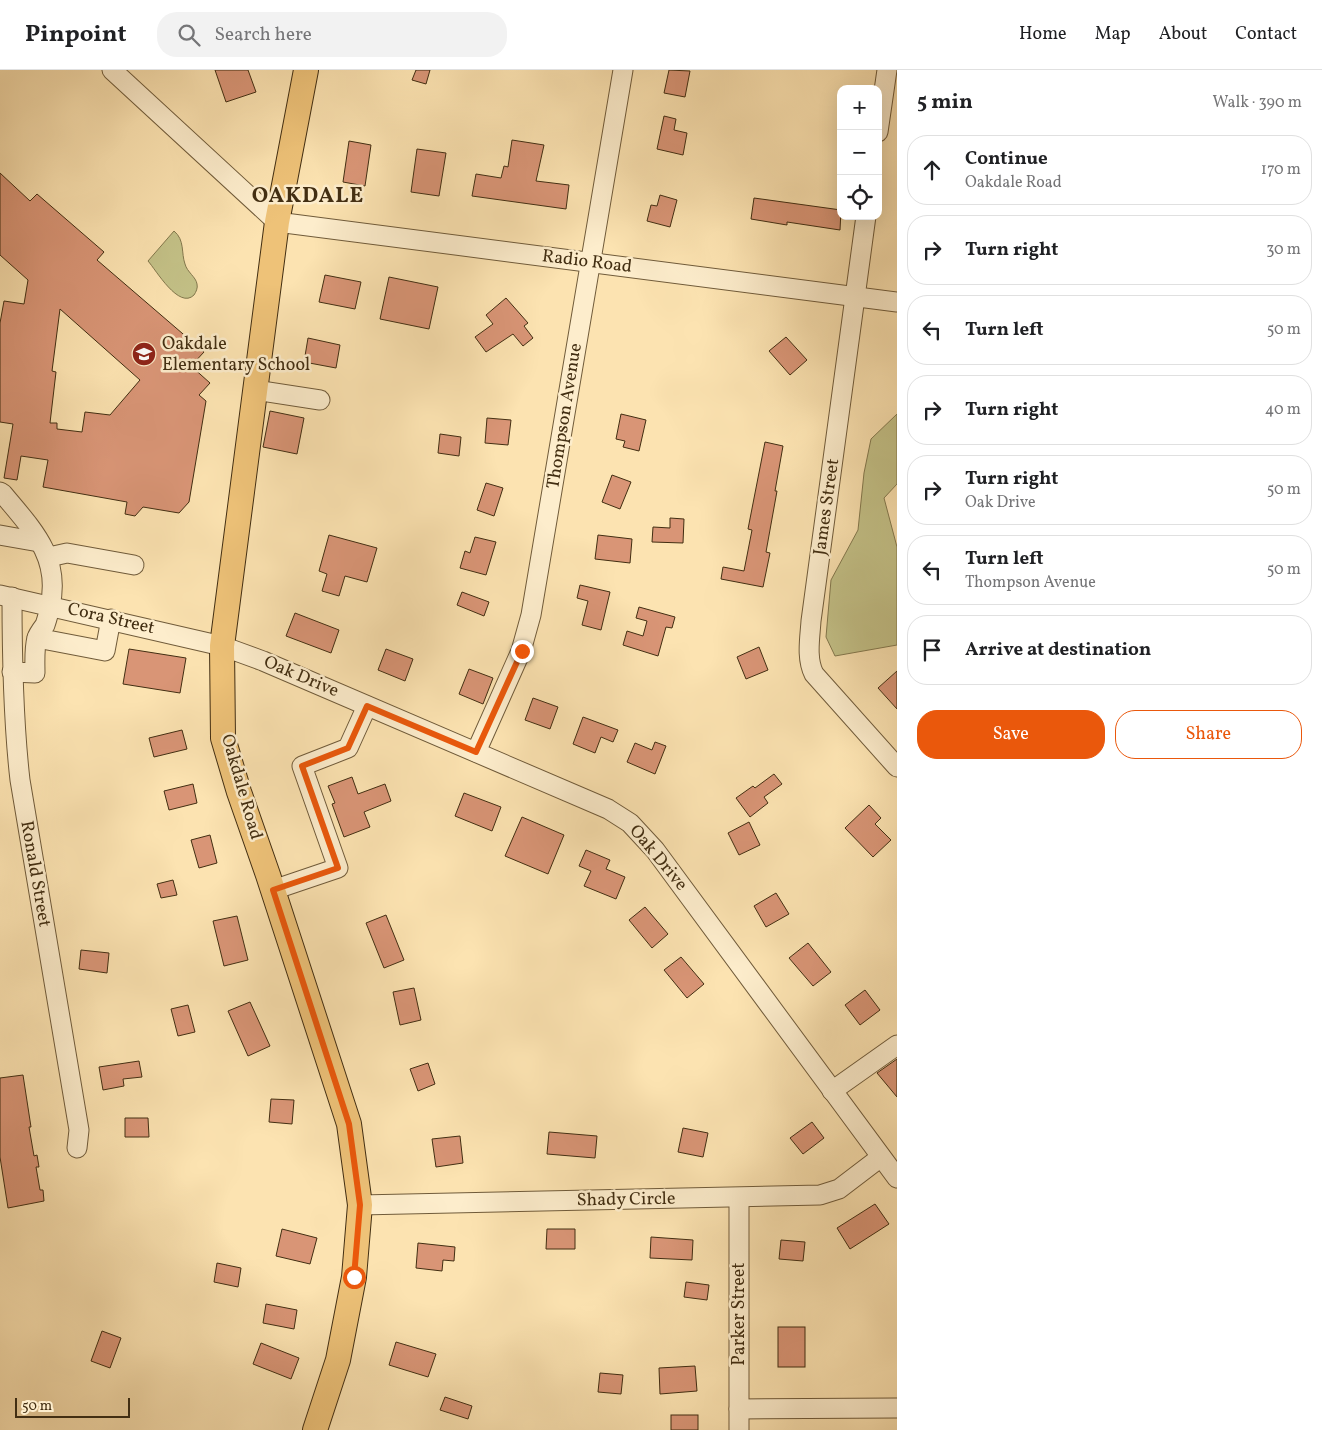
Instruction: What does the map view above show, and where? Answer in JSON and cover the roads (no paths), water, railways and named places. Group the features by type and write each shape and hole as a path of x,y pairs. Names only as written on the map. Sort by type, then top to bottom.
{"main road":[{"name":"Oakdale Road","path":"306,70 277,222 222,646 223,738 239,792 349,1124 360,1205 354,1277 340,1351 315,1430"}],"street":[{"path":"112,70 277,222"},
{"name":"Thompson Avenue","path":"476,752 522,651 532,615 623,70"},
{"path":"878,130 887,70"},
{"name":"James Street","path":"865,220 812,621 809,657 810,666 814,674 897,767"},
{"name":"Radio Road","path":"277,222 897,302"},
{"path":"255,390 320,400"},
{"path":"0,492 27,522 44,550 53,576 51,606 37,638 34,673 12,672"},
{"path":"0,534 44,550 134,565"},
{"name":"Cora Street","path":"6,596 222,646"},
{"name":"Ronald Street","path":"6,596 14,725 22,798 79,1130 77,1148"},
{"path":"37,638 105,651 111,619"},
{"name":"Oak Drive","path":"222,646 263,661 608,809 630,823 643,835 897,1178"},
{"path":"273,890 338,868 302,766 348,748 367,706"},
{"path":"832,1091 897,1045"},
{"name":"Shady Circle","path":"360,1205 820,1196 833,1192 881,1157"},
{"name":"Parker Street","path":"739,1198 739,1430"},
{"path":"739,1410 897,1408"}],"place":[{"name":"Oakdale Elementary School","path":"144,354"}],"district":[{"name":"OAKDALE","path":"308,196"}]}
